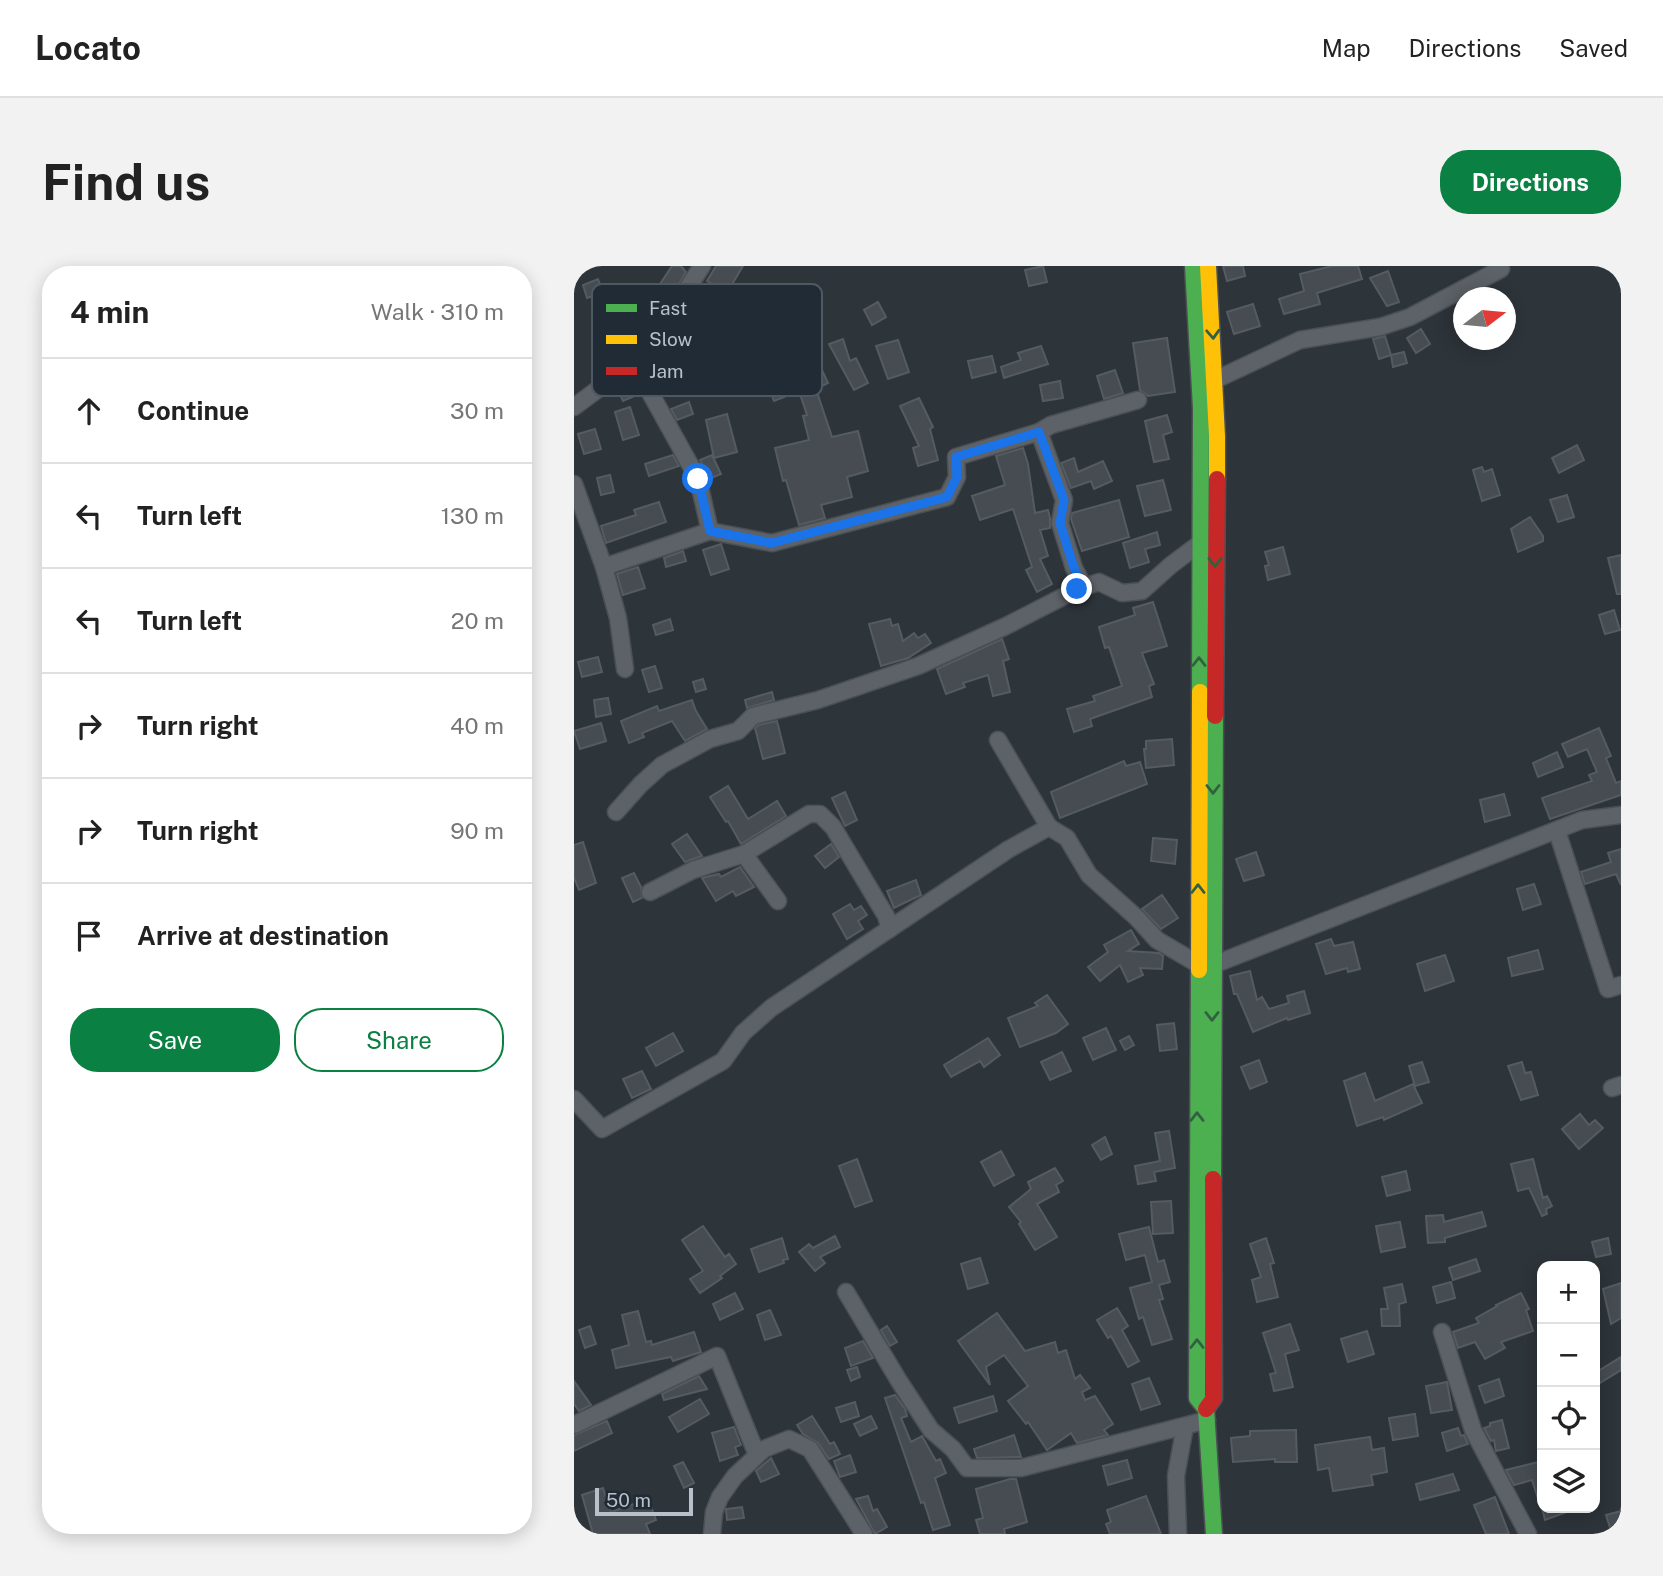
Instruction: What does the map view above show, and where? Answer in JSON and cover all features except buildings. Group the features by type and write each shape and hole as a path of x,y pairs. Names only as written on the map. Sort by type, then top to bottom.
{"street":[{"path":"690,284 702,266"},
{"path":"1193,266 1217,436 1197,1398 1207,1414 1214,1534"},
{"path":"1205,964 1199,544 1210,388 1209,266"},
{"path":"1210,388 1300,340 1380,327 1410,317 1501,268"},
{"path":"574,407 592,393"},
{"path":"652,396 698,479 710,531"},
{"path":"604,566 710,531 772,543 947,497 957,477 956,457 1039,432 1051,425 1138,400"},
{"path":"1039,432 1064,500 1060,523 1074,568 1084,587"},
{"path":"574,484 604,566 618,618 625,669"},
{"path":"616,812 662,765 710,740 738,732 753,716 818,700 918,666 1099,582 1122,593 1142,591 1199,544"},
{"path":"998,740 1049,827 1067,838 1089,875 1157,940 1205,964 1582,820 1621,815"},
{"path":"650,892 693,870 744,854 809,814 820,814 828,819 833,827 886,916 890,929"},
{"path":"574,1099 601,1129 723,1061 743,1033 771,1008 1009,849 1049,827"},
{"path":"1557,831 1608,989 1621,985"},
{"path":"744,854 778,901"},
{"path":"846,1292 931,1430 953,1450 967,1468 1021,1468 1185,1426 1207,1414"},
{"path":"1442,1332 1472,1430 1528,1534"},
{"path":"574,1426 717,1356 757,1455"},
{"path":"1178,1534 1176,1476 1185,1426"},
{"path":"712,1534 713,1513 720,1497 735,1476 764,1449 789,1439 810,1449 864,1534"}],"traffic: fast":[{"path":"1193,266 1201,408 1200,692"},
{"path":"1213,1179 1215,716"},
{"path":"1199,970 1197,1398 1206,1409 1214,1534"}],"traffic: slow":[{"path":"1208,266 1217,479"},
{"path":"1199,970 1200,692"}],"traffic: jam":[{"path":"1215,716 1217,479"},
{"path":"1206,1409 1214,1398 1213,1179"}],"route":[{"path":"698,479 710,531 772,543 947,497 957,477 956,457 1039,432 1064,500 1060,523 1074,568 1084,587 1077,589"}]}
